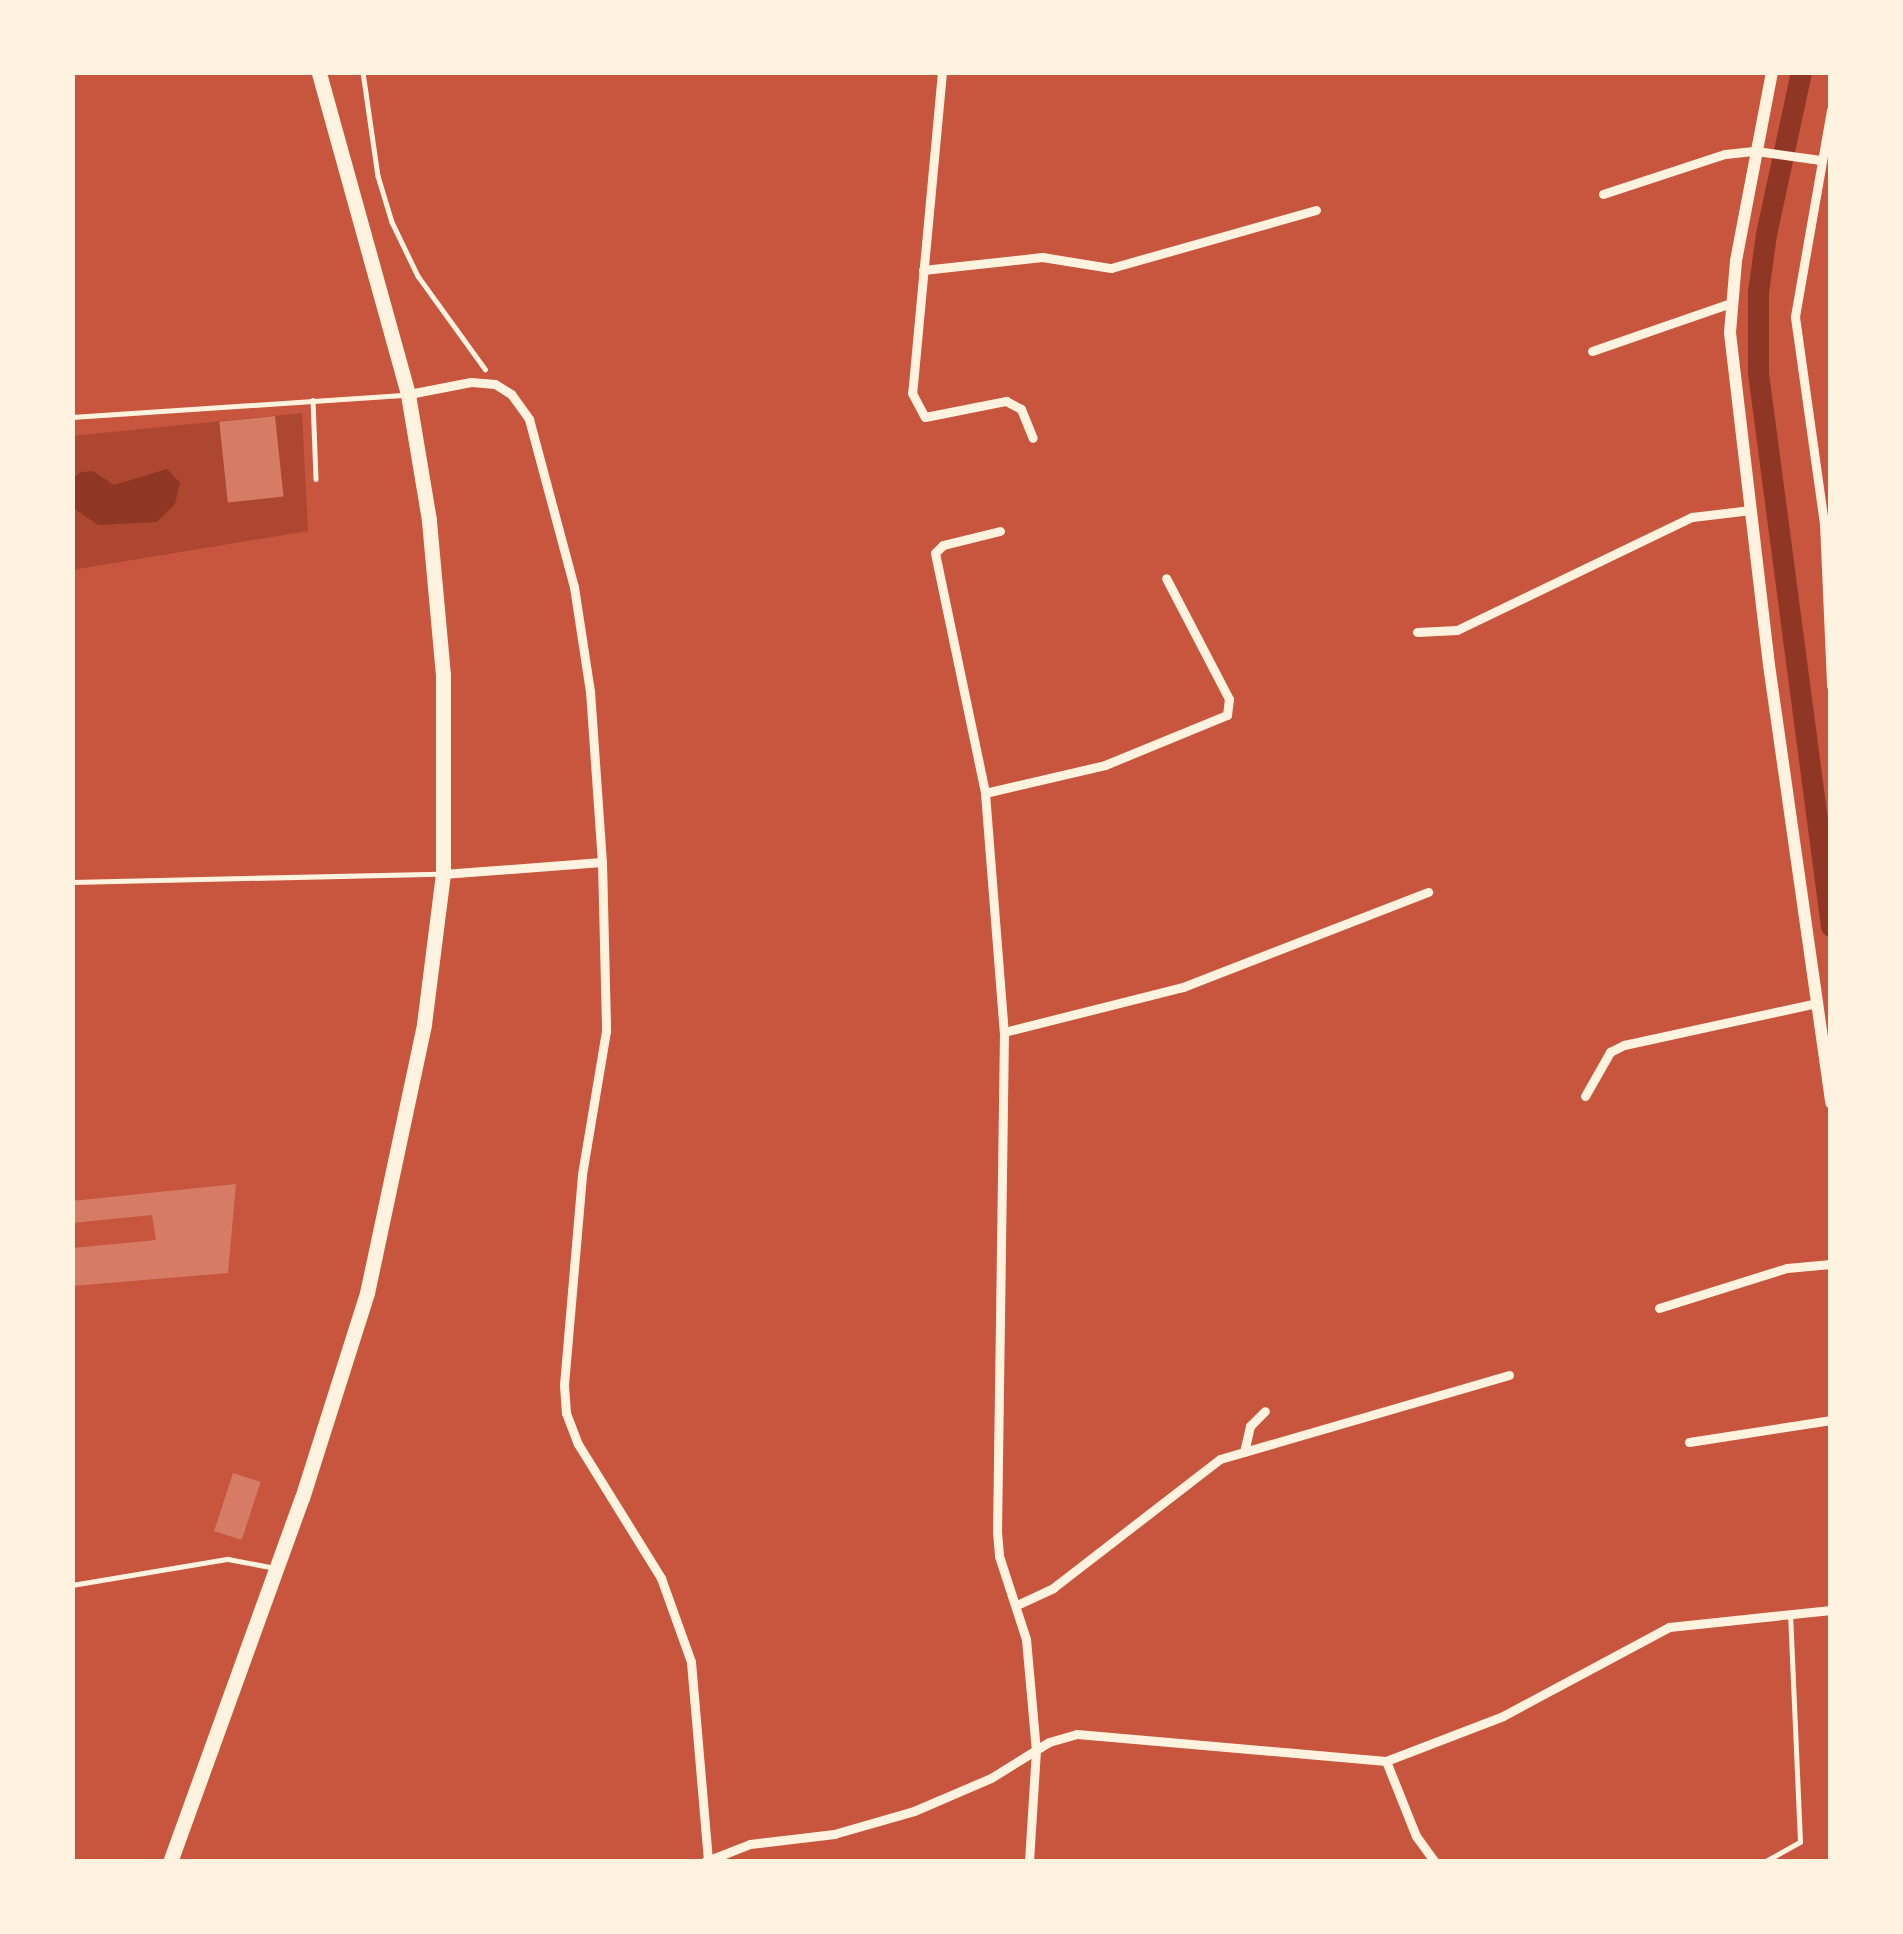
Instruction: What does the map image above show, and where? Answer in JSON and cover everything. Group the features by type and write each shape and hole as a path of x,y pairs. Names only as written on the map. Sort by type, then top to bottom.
{"main road":[{"path":"170,1862 367,1293 424,1024 443,874 446,742 437,587 408,394 319,72"}],"street":[{"path":"942,72 912,393 917,411 942,417 1006,401 1021,409 1033,438"},
{"path":"1772,72 1731,303 1732,359 1831,1103"},
{"path":"1831,110 1796,317 1820,489 1831,686"},
{"path":"1604,194 1703,160 1756,151 1820,160"},
{"path":"923,270 1042,257 1112,268 1316,210"},
{"path":"1592,351 1731,303"},
{"path":"408,394 471,382 495,384 511,394 529,418 574,587 590,691 602,862 606,1031 582,1175 565,1400 578,1444 661,1578 691,1662 707,1861 750,1844 834,1834 883,1822 991,1778 1060,1738 1098,1735 1386,1761 1503,1716 1669,1627 1831,1610"},
{"path":"1417,632 1435,635 1457,630 1692,517 1750,510"},
{"path":"1000,531 943,544 935,553 985,793 1004,1032 997,1532 999,1556 1026,1639 1036,1750 1029,1862"},
{"path":"985,793 1105,765 1227,715 1229,699 1166,578"},
{"path":"443,874 602,862"},
{"path":"1004,1032 1183,987 1324,928 1428,892"},
{"path":"1585,1096 1610,1052 1624,1045 1816,1003"},
{"path":"1659,1308 1787,1268 1831,1264"},
{"path":"1017,1605 1053,1588 1202,1471 1244,1452 1509,1375"},
{"path":"1244,1452 1246,1435 1265,1411"},
{"path":"1689,1442 1831,1420"},
{"path":"1386,1761 1417,1836 1435,1862"}],"lane":[{"path":"72,417 408,394"},
{"path":"313,400 316,479"},
{"path":"72,882 443,874"},
{"path":"72,1585 227,1559 275,1568"},
{"path":"1764,1862 1799,1842 1790,1614"}],"path":[{"path":"363,72 378,176 392,223 418,277 495,384"}],"shaded area":[{"path":"302,413 308,531 72,570 72,436"},
{"path":"167,469 180,483 175,504 157,522 98,525 72,507 72,479 81,472 93,471 114,485"}],"building":[{"path":"275,416 283,497 228,502 219,422"},
{"path":"236,1184 228,1273 72,1286 72,1248 156,1240 152,1215 72,1223 72,1201"},
{"path":"233,1473 261,1482 242,1540 214,1531"}],"waterway":[{"path":"1801,72 1766,234 1758,292 1758,373 1831,926"}]}
